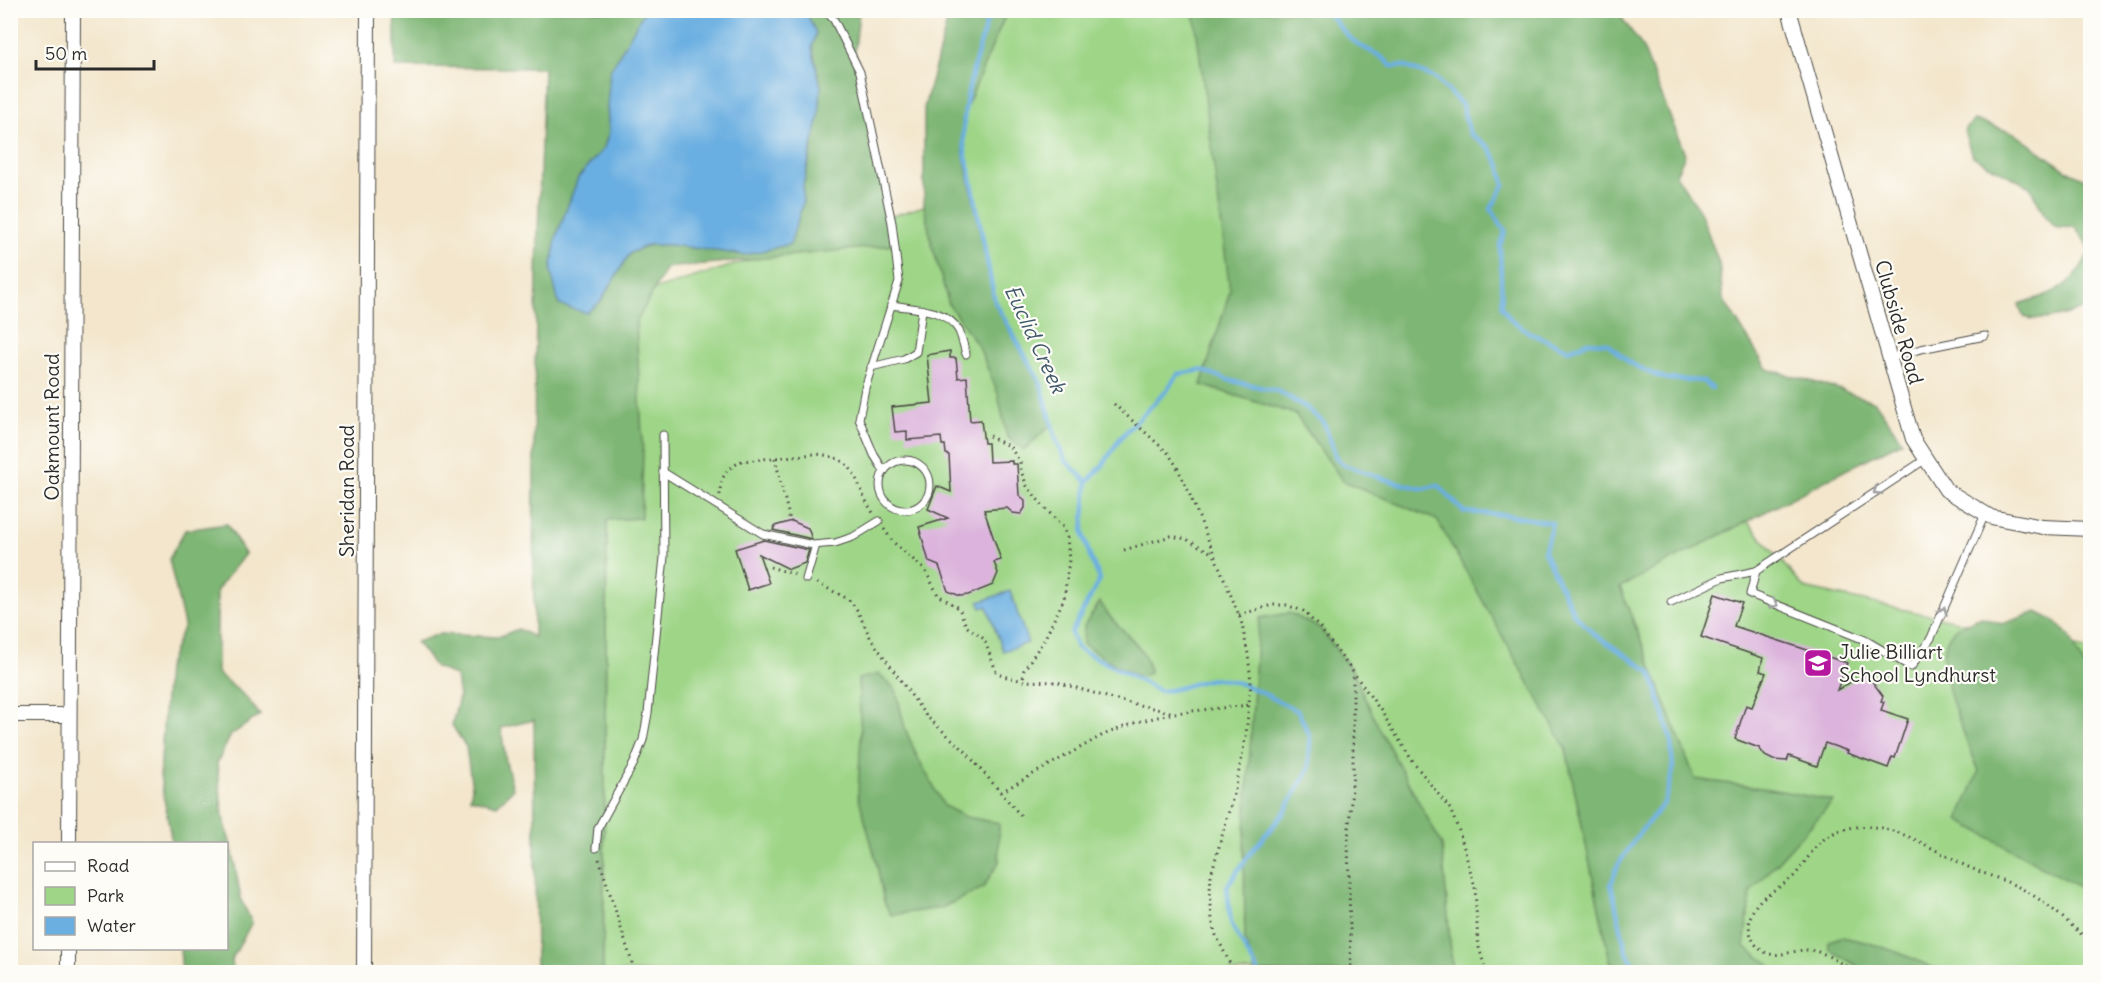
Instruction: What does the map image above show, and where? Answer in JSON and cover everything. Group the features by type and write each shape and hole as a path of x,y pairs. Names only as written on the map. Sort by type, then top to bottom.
{"street":[{"name":"Oakmount Road","path":"69,842 73,10"},
{"name":"Sheridan Road","path":"364,972 368,10"},
{"name":"Clubside Road","path":"1789,10 1913,440 1946,490 1985,514 2043,527 2091,529"},
{"path":"10,715 69,715"},
{"path":"68,950 68,972"}],"lane":[{"path":"825,10 834,20 860,72 892,223 899,281 865,388 859,419 874,455 884,471 880,492 891,506 906,510 921,504 927,498 930,482 928,474 917,462 900,460 892,463 884,471"},
{"path":"891,305 939,313 952,322 960,332 966,354"},
{"path":"872,367 904,359 916,352 922,310"},
{"path":"1889,358 1985,336"},
{"path":"596,848 598,828 634,763 643,740 646,722 664,557 663,435"},
{"path":"1671,602 1722,578 1756,571 1926,459"},
{"path":"663,472 763,534 816,545 835,543 853,537 879,521"},
{"path":"1756,571 1750,594 1865,640 1911,667 1930,638 1985,514"},
{"path":"806,579 816,545"}],"path":[{"path":"1113,404 1168,453 1176,465 1239,615 1248,654 1251,682 1246,735 1236,786 1211,875 1210,891 1212,920 1216,935 1234,972"},
{"path":"989,436 1010,447 1020,462 1027,486 1063,527 1067,537 1070,560 1064,599 1044,640 1024,670 1023,681"},
{"path":"720,506 720,485 723,476 732,466 742,461 815,454 837,457 851,469 867,504 893,542 925,570 938,595 959,608 966,626 984,639 996,670 1003,676 1023,681 1057,682 1113,699 1174,712"},
{"path":"775,458 790,521"},
{"path":"1124,550 1171,536 1186,539 1213,553"},
{"path":"770,567 806,579 848,599 856,608 872,639 926,716 965,752 1021,816"},
{"path":"1239,615 1272,605 1286,605 1303,611 1320,628 1353,672 1413,762 1450,809 1460,831 1475,887 1478,944 1486,972"},
{"path":"1351,972 1348,840 1353,774 1353,672"},
{"path":"1002,792 1103,735 1137,722 1174,712 1249,705"},
{"path":"1856,972 1816,951 1807,950 1772,955 1764,952 1757,946 1749,929 1752,912 1760,899 1797,873 1813,848 1823,840 1836,832 1851,828 1891,829 1934,848 1965,866 1993,875 2045,903 2091,942"},
{"path":"596,848 635,972"}],"green space":[{"path":"395,11 645,11 607,107 609,132 604,148 578,178 600,302 630,253 648,245 671,245 708,250 790,244 803,203 803,185 812,150 821,87 812,47 816,33 805,11 859,11 854,59 860,72 895,245 666,268 636,323 643,454 641,518 607,520 603,972 536,972 534,720 501,728 513,789 497,805 470,798 472,788 466,747 452,725 459,697 456,676 435,667 416,642 439,634 498,637 518,629 534,637 535,352 544,68 395,67"},
{"path":"950,11 1007,11 965,111 963,151 995,302 1041,384 1052,424 1024,450 1007,437 998,394 979,347 949,305 924,206 924,108"},
{"path":"1007,11 1316,11 1804,588 2090,650 2090,972 603,972 607,519 640,518 627,298 924,206"},
{"path":"1194,11 1617,11 1642,46 1685,154 1676,175 1700,211 1719,263 1723,299 1767,369 1875,402 1902,441 1620,587 1695,779 1776,790 1833,801 1751,891 1744,946 1768,963 1774,972 1622,972 1610,961 1566,749 1437,520 1343,481 1295,414 1201,385 1230,291"},
{"path":"1974,120 2014,133 2066,170 2090,181 2090,249 2075,227 2057,228 2046,218 2030,187 1972,156 1964,131"},
{"path":"2090,249 2090,306 2066,315 2049,318 2023,317 2019,304 2054,292 2071,280"},
{"path":"227,524 245,554 217,590 217,673 246,697 260,715 231,735 217,763 223,816 233,854 241,900 252,922 232,959 233,972 182,972 180,950 228,950 228,842 172,842 160,776 167,668 184,625 169,559 185,530"},
{"path":"1100,602 1145,656 1149,672 1142,677 1119,667 1083,644 1084,626"},
{"path":"2037,612 2055,621 2070,637 2090,679 2090,893 1958,820 1979,771 1959,721 1946,679 1944,659 1946,643 1953,631 1982,617 2002,624"},
{"path":"1290,613 1320,628 1353,672 1379,728 1442,845 1452,964 1456,972 1255,972 1245,940 1244,845 1257,640 1260,618"},
{"path":"879,674 896,690 905,728 944,806 966,817 999,823 999,862 983,888 941,908 891,915 884,902 876,860 858,795 861,734 858,679"},
{"path":"1841,937 1893,951 1942,972 1867,972 1829,949 1829,941"}],"water":[{"path":"645,10 805,10 816,33 812,48 821,87 819,117 803,185 803,203 790,244 745,255 671,245 648,245 630,253 600,302 586,313 559,305 551,271 556,238 578,178 604,148 609,132 607,107 610,71"},
{"path":"1010,591 1028,643 1003,651 987,606 981,608 979,602"}],"building":[{"path":"950,351 950,358 956,358 958,378 967,377 970,421 981,420 984,443 988,443 989,462 1012,461 1012,464 1017,464 1019,495 1025,500 1025,508 1021,514 1013,513 1007,508 984,510 1001,560 994,562 998,573 993,585 960,596 948,591 939,566 929,562 919,527 948,518 928,509 937,486 951,492 949,455 946,454 945,445 942,445 941,437 907,440 907,431 895,432 892,407 932,403 927,355"},
{"path":"792,521 808,528 812,539 773,530 775,526"},
{"path":"764,540 809,550 805,563 789,569 759,554 769,583 748,590 735,549"},
{"path":"1715,594 1742,603 1734,626 1847,663 1837,690 1866,673 1883,696 1881,701 1884,702 1881,710 1908,719 1895,758 1892,757 1888,768 1825,743 1817,766 1789,756 1787,761 1773,760 1765,756 1759,748 1735,739 1746,705 1752,707 1766,673 1760,671 1763,658 1701,637"}],"waterway":[{"name":"Euclid Creek","path":"990,10 965,110 963,130 965,149 995,302 1041,384 1056,439 1065,460 1087,482 1103,465 1121,437 1167,390 1178,374 1201,370 1228,380 1278,391 1307,408 1324,423 1336,457 1342,464 1387,480 1423,489 1438,485 1464,512 1507,515 1552,523 1544,552 1574,614 1594,634 1651,672 1671,739 1673,771 1664,803 1637,836 1618,865 1611,884 1626,951 1638,972"},
{"path":"1325,10 1351,38 1383,58 1391,66 1404,66 1435,78 1462,105 1470,134 1489,147 1500,166 1504,185 1491,209 1505,231 1500,245 1502,307 1511,320 1530,333 1569,350 1588,342 1607,343 1630,363 1655,375 1668,379 1702,381 1712,388"},
{"path":"1087,482 1083,532 1090,557 1100,579 1071,633 1077,648 1160,691 1215,679 1246,686 1298,711 1310,737 1309,769 1284,813 1252,851 1227,886 1231,924 1258,972"}],"place":[{"name":"Julie Billiart School Lyndhurst","path":"1818,663"}]}
